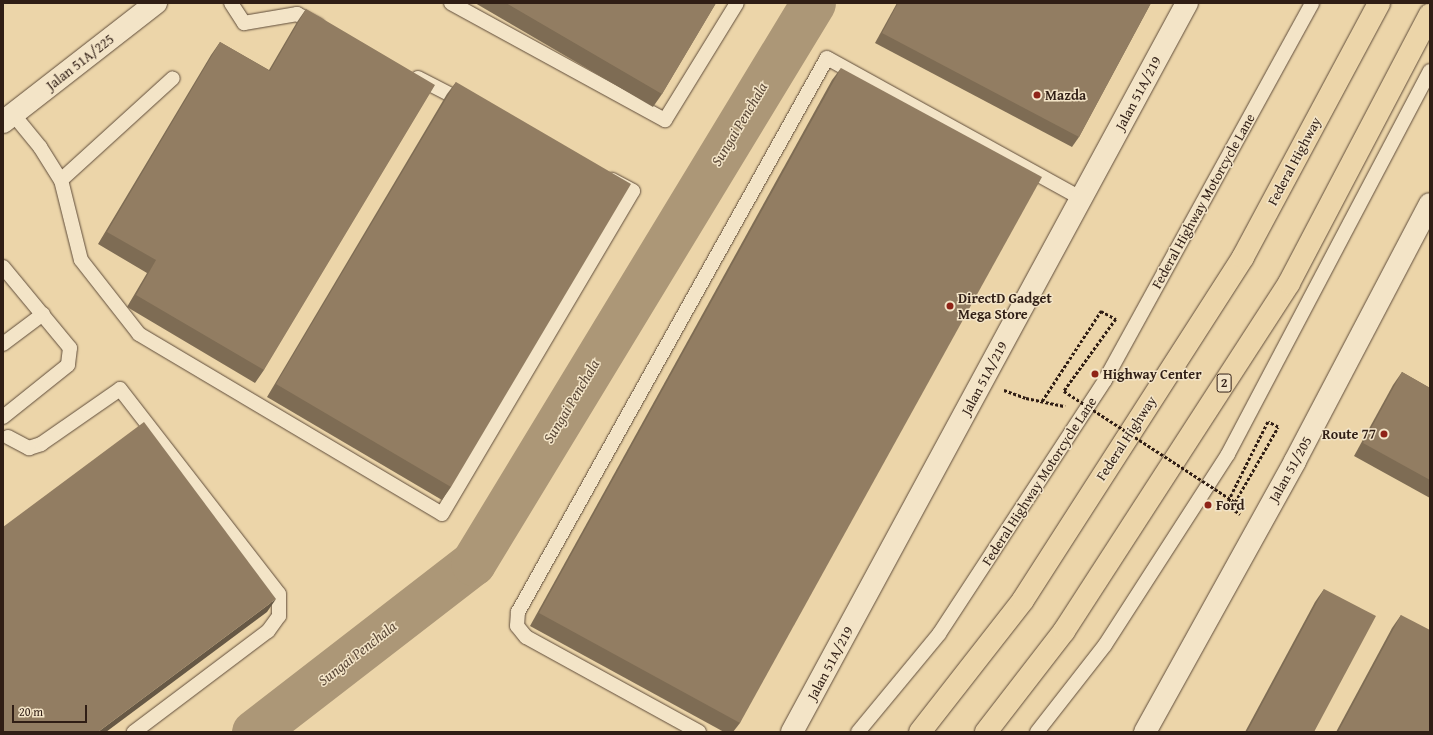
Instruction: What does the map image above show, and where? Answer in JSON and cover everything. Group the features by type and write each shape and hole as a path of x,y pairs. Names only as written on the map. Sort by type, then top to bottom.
{"highway":[{"name":"Federal Highway","path":"920,732 1023,600 1243,257 1379,3"},
{"name":"2","path":"986,732 1064,631 1289,283 1430,15"}],"street":[{"name":"Jalan 51A/225","path":"8,118 156,3"},
{"name":"Jalan 51A/219","path":"792,732 1187,3"},
{"name":"Jalan 51/205","path":"1145,732 1295,461 1430,204"}],"lane":[{"path":"231,3 244,23 297,14 332,32"},
{"path":"451,3 665,120 737,3"},
{"name":"Federal Highway Motorcycle Lane","path":"858,732 939,634 1105,380 1312,3"},
{"path":"699,732 526,637 517,626 518,612 827,58 1081,198"},
{"path":"402,69 479,110"},
{"path":"1037,732 1105,645 1228,454 1430,72"},
{"path":"60,180 173,78"},
{"path":"8,118 40,147 60,180 81,260 139,334 442,514 633,191 598,173"},
{"path":"3,267 70,348 68,365 3,418"},
{"path":"3,344 43,314"},
{"path":"5,436 29,448 42,444 120,389 279,594 279,616 268,631 134,732"}],"path":[{"path":"980,384 1042,400 1101,310 1116,319 1064,391 1208,485 1228,497 1235,502 1278,427 1268,422 1232,494 1230,499 1227,505"}],"building":[{"path":"506,3 716,3 662,94"},
{"name":"Mazda","path":"898,3 1151,3 1079,137 882,33"},
{"path":"306,9 435,85 264,370 136,295 156,260 107,232 220,42 270,71"},
{"path":"841,68 1042,177 740,723 539,613"},
{"path":"456,82 631,184 451,487 276,384"},
{"path":"1402,372 1430,388 1430,480 1363,443"},
{"path":"144,422 276,599 98,732 3,732 3,527"},
{"path":"1324,589 1376,616 1314,732 1247,732"},
{"path":"1401,615 1430,630 1430,732 1338,732"}],"waterway":[{"name":"Sungai Penchala","path":"254,732 473,563 813,3"}],"place":[{"name":"Mazda","path":"1037,95"},
{"name":"DirectD Gadget Mega Store","path":"950,306"},
{"name":"Highway Center","path":"1095,374"},
{"name":"Route 77","path":"1384,434"},
{"name":"Ford","path":"1208,505"}]}
